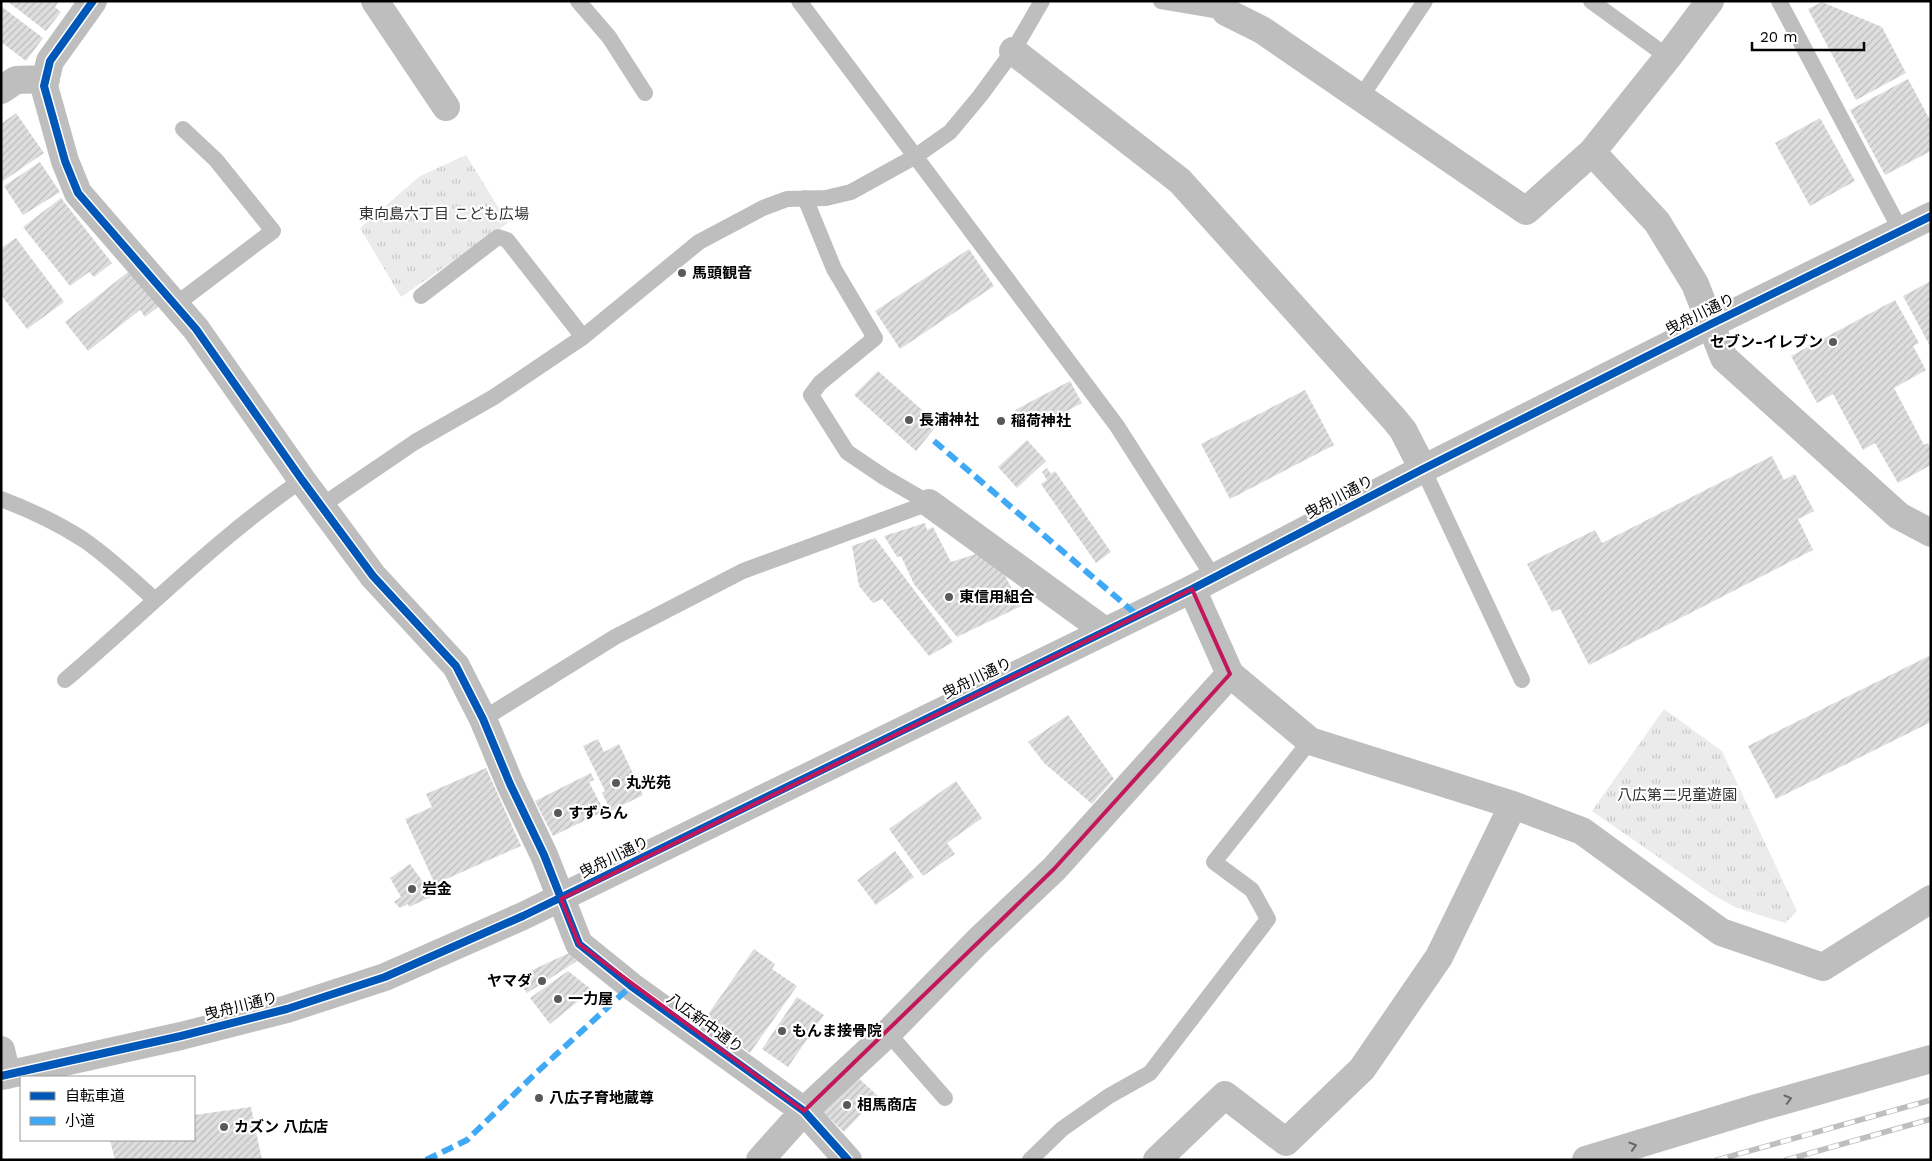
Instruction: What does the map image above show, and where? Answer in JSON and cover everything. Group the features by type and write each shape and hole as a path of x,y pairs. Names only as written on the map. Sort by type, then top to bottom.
{"street":[{"path":"374,1 446,107"},
{"path":"1226,12 1262,30 1526,211 1592,152 1710,1"},
{"path":"1,90 16,80 46,79 50,61 84,5"},
{"path":"1013,51 1180,181 1394,418 1403,430 1423,468"},
{"name":"八広新中通り","path":"46,79 44,86 65,161 78,193 196,329 302,480 373,576 456,666 484,719 510,784 544,855 579,944 631,986 804,1111 848,1160"},
{"path":"1592,152 1657,222 1695,284 1724,358 1899,516 1931,533"},
{"name":"曳舟川通り","path":"3,1067 181,1036 287,1009 385,977 561,899 1203,583 1423,468 1931,216"},
{"path":"928,503 1105,631"},
{"path":"1203,583 1230,674 1310,741 1513,805 1582,831 1721,932 1823,966 1931,899"},
{"path":"760,1160 804,1111 888,1033 978,941 1054,869 1230,674"},
{"path":"1157,1160 1225,1095 1286,1142 1362,1069 1438,957 1513,805"},
{"path":"1586,1160 1757,1108 1931,1059"}],"lane":[{"path":"578,1 610,37 645,93"},
{"path":"799,1 1117,426 1203,583"},
{"path":"321,506 415,442 494,397 583,337 699,242 763,208 787,199 826,198 850,192 916,156 950,132 980,96 1013,51 1042,1"},
{"path":"1161,1 1226,12"},
{"path":"1361,97 1425,1"},
{"path":"1590,1 1668,57"},
{"path":"1779,1 1901,231"},
{"path":"175,305 273,230 216,160 183,129"},
{"path":"805,198 834,269 875,338 820,383 810,395 847,452 928,503"},
{"path":"421,296 498,237 507,240 583,337"},
{"path":"1423,468 1522,680"},
{"path":"65,680 265,505 302,480"},
{"path":"1,498 37,513 84,540 120,568 155,600"},
{"path":"484,719 615,637 743,571 928,503"},
{"path":"1030,1160 1062,1129 1109,1096 1150,1073 1268,919 1252,890 1214,862 1310,741"},
{"path":"888,1033 945,1098"}],"highlighted area":[{"path":"1192,589 1230,674 1054,869 804,1111 579,944 561,899"}],"green space":[{"name":"東向島六丁目 こども広場","path":"466,155 508,223 401,297 360,228 420,176"},
{"name":"八広第二児童遊園","path":"1664,709 1722,751 1797,911 1785,923 1737,908 1713,895 1592,811"}],"building":[{"path":"7,1 59,1 55,7 61,12 46,31"},
{"path":"1822,2 1882,27 1906,73 1856,100 1808,9"},
{"path":"1,6 43,38 26,61 1,42"},
{"path":"1908,79 1931,122 1931,151 1885,175 1850,110"},
{"path":"16,113 44,153 3,181 1,178 1,124"},
{"path":"1820,118 1855,181 1810,206 1775,143"},
{"path":"40,162 60,192 23,215 4,186"},
{"path":"61,198 112,263 94,277 89,272 70,286 23,227"},
{"path":"16,238 64,302 27,329 1,295 1,248"},
{"path":"969,249 994,286 900,349 875,311"},
{"path":"133,268 162,304 145,317 140,310 88,351 65,322"},
{"path":"1931,281 1931,348 1903,296"},
{"path":"1895,300 1919,343 1913,346 1926,370 1894,388 1924,445 1928,443 1931,449 1931,465 1898,483 1875,443 1863,450 1833,394 1817,403 1791,356"},
{"path":"878,371 938,424 916,451 854,395"},
{"path":"1070,381 1082,403 1033,429 1030,422 1024,425 1015,410"},
{"path":"1305,390 1334,445 1230,499 1201,444"},
{"path":"1027,440 1046,461 1017,488 998,467"},
{"path":"1772,456 1784,480 1795,474 1814,511 1798,519 1813,550 1589,665 1560,609 1552,612 1527,564 1595,530 1602,543"},
{"path":"1047,468 1051,474 1055,471 1111,552 1096,563 1041,484 1047,480 1042,472"},
{"path":"925,523 927,530 933,527 951,562 976,554 1002,570 1021,606 957,637 914,584 901,556 897,557 884,536"},
{"path":"875,538 953,642 929,656 882,599 873,603 859,586 852,546"},
{"path":"1931,655 1931,722 1776,799 1748,746"},
{"path":"1068,715 1114,779 1092,804 1044,763 1028,742"},
{"path":"598,739 604,752 619,744 643,795 611,811 602,793 605,791 583,746"},
{"path":"486,768 521,846 435,884 405,819 432,807 426,794"},
{"path":"591,773 594,780 589,782 604,811 553,836 535,801"},
{"path":"956,781 982,818 947,843 955,854 923,876 889,829"},
{"path":"895,851 914,877 876,905 857,880"},
{"path":"410,864 433,896 409,907 408,904 400,908 394,902 401,897 390,878"},
{"path":"754,949 775,964 772,969 797,986 750,1053 704,1020"},
{"path":"569,953 577,961 527,993 515,978"},
{"path":"568,971 592,990 550,1024 530,998"},
{"path":"797,997 824,1015 788,1067 762,1049"},
{"path":"855,1075 878,1096 844,1132 821,1110"},
{"name":"カズン 八広店","path":"251,1107 262,1160 115,1160 110,1141 195,1141 195,1115"}],"railway":[{"path":"1717,1160 1931,1100"},
{"path":"1786,1160 1931,1119"}],"marked path":[{"path":"934,441 1137,615"},
{"path":"426,1160 467,1140 536,1073 631,986"}],"cycle path":[{"path":"93,1 50,61 44,86 65,161 78,193 196,329 302,480 373,576 456,666 483,719 510,784 544,855 579,944 631,986 804,1111 848,1160"},
{"path":"1,1076 181,1036 287,1009 385,977 523,916 1192,589 1423,469 1931,216"}],"place":[{"name":"馬頭観音","path":"682,273"},
{"name":"セブン-イレブン","path":"1833,342"},
{"name":"長浦神社","path":"909,420"},
{"name":"稲荷神社","path":"1001,421"},
{"name":"東信用組合","path":"949,597"},
{"name":"丸光苑","path":"616,783"},
{"name":"すずらん","path":"558,813"},
{"name":"岩金","path":"412,889"},
{"name":"ヤマダ","path":"542,981"},
{"name":"一力屋","path":"558,999"},
{"name":"もんま接骨院","path":"782,1031"},
{"name":"八広子育地蔵尊","path":"539,1098"},
{"name":"相馬商店","path":"847,1105"},
{"name":"カズン 八広店","path":"224,1127"}]}
